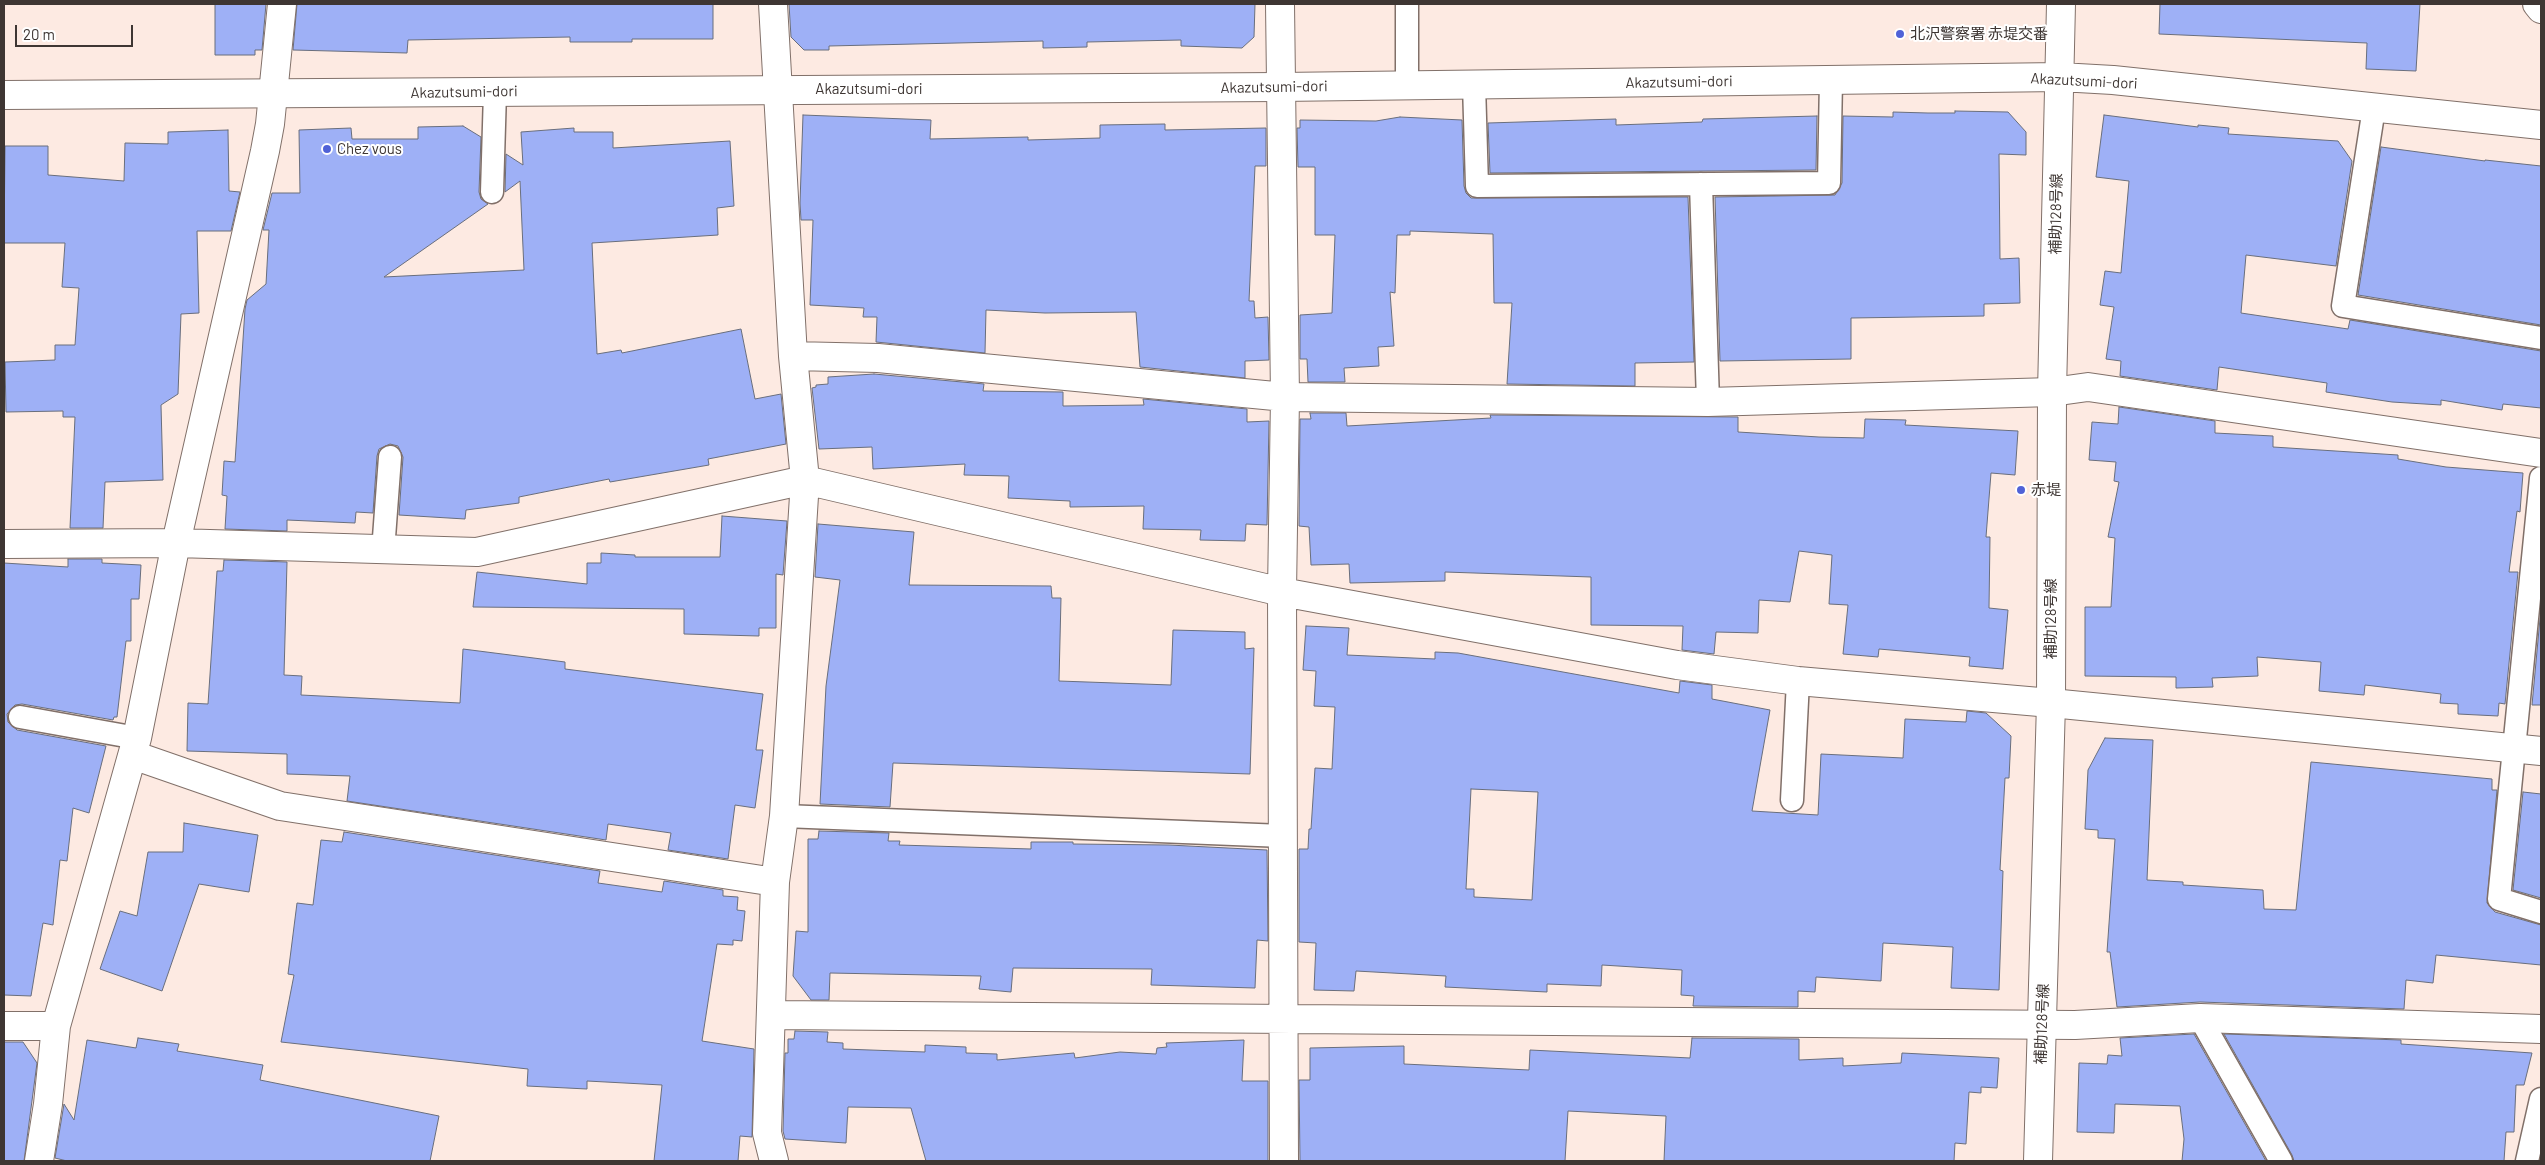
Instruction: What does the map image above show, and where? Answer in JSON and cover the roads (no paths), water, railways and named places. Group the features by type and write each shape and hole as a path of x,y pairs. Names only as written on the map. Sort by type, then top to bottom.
{"street":[{"path":"39,1161 48,1104 56,1026 135,747 176,543 265,151 270,124 282,4"},
{"path":"773,4 793,356 805,480 784,816 775,882 767,1133 774,1161"},
{"path":"1280,4 1285,398 1282,592 1284,1161"},
{"name":"補助128号線","path":"2038,1161 2051,703 2052,392 2061,4"},
{"path":"2537,4 2541,9"},
{"name":"Akazutsumi-dori","path":"4,95 272,95 1407,86 2060,78 2113,80 2541,125"},
{"path":"793,356 878,358 1285,398 1708,402 2052,392 2088,388 2541,453"},
{"path":"4,544 176,543 383,551 477,552 805,480 1282,592 1677,665 1798,681 2051,703 2528,750"},
{"path":"135,747 280,806 775,882"},
{"path":"771,1015 2042,1024 2200,1018 2541,1029"},
{"path":"4,1026 56,1026"}],"lane":[{"path":"1407,4 1407,86"},
{"path":"1474,84 1477,186 1829,183 1831,80"},
{"path":"492,192 495,92"},
{"path":"2374,108 2343,306 2541,338"},
{"path":"1701,184 1708,402"},
{"path":"383,551 390,457"},
{"path":"2541,478 2528,750 2500,899 2541,912"},
{"path":"1792,800 1798,681"},
{"path":"20,717 135,747"},
{"path":"784,816 1283,836"},
{"path":"2200,1018 2281,1161"},
{"path":"2527,1161 2541,1099"}],"place":[{"name":"北沢警察署 赤堤交番","path":"1900,34"},
{"name":"Chez vous","path":"327,149"},
{"name":"赤堤","path":"2021,490"}]}
